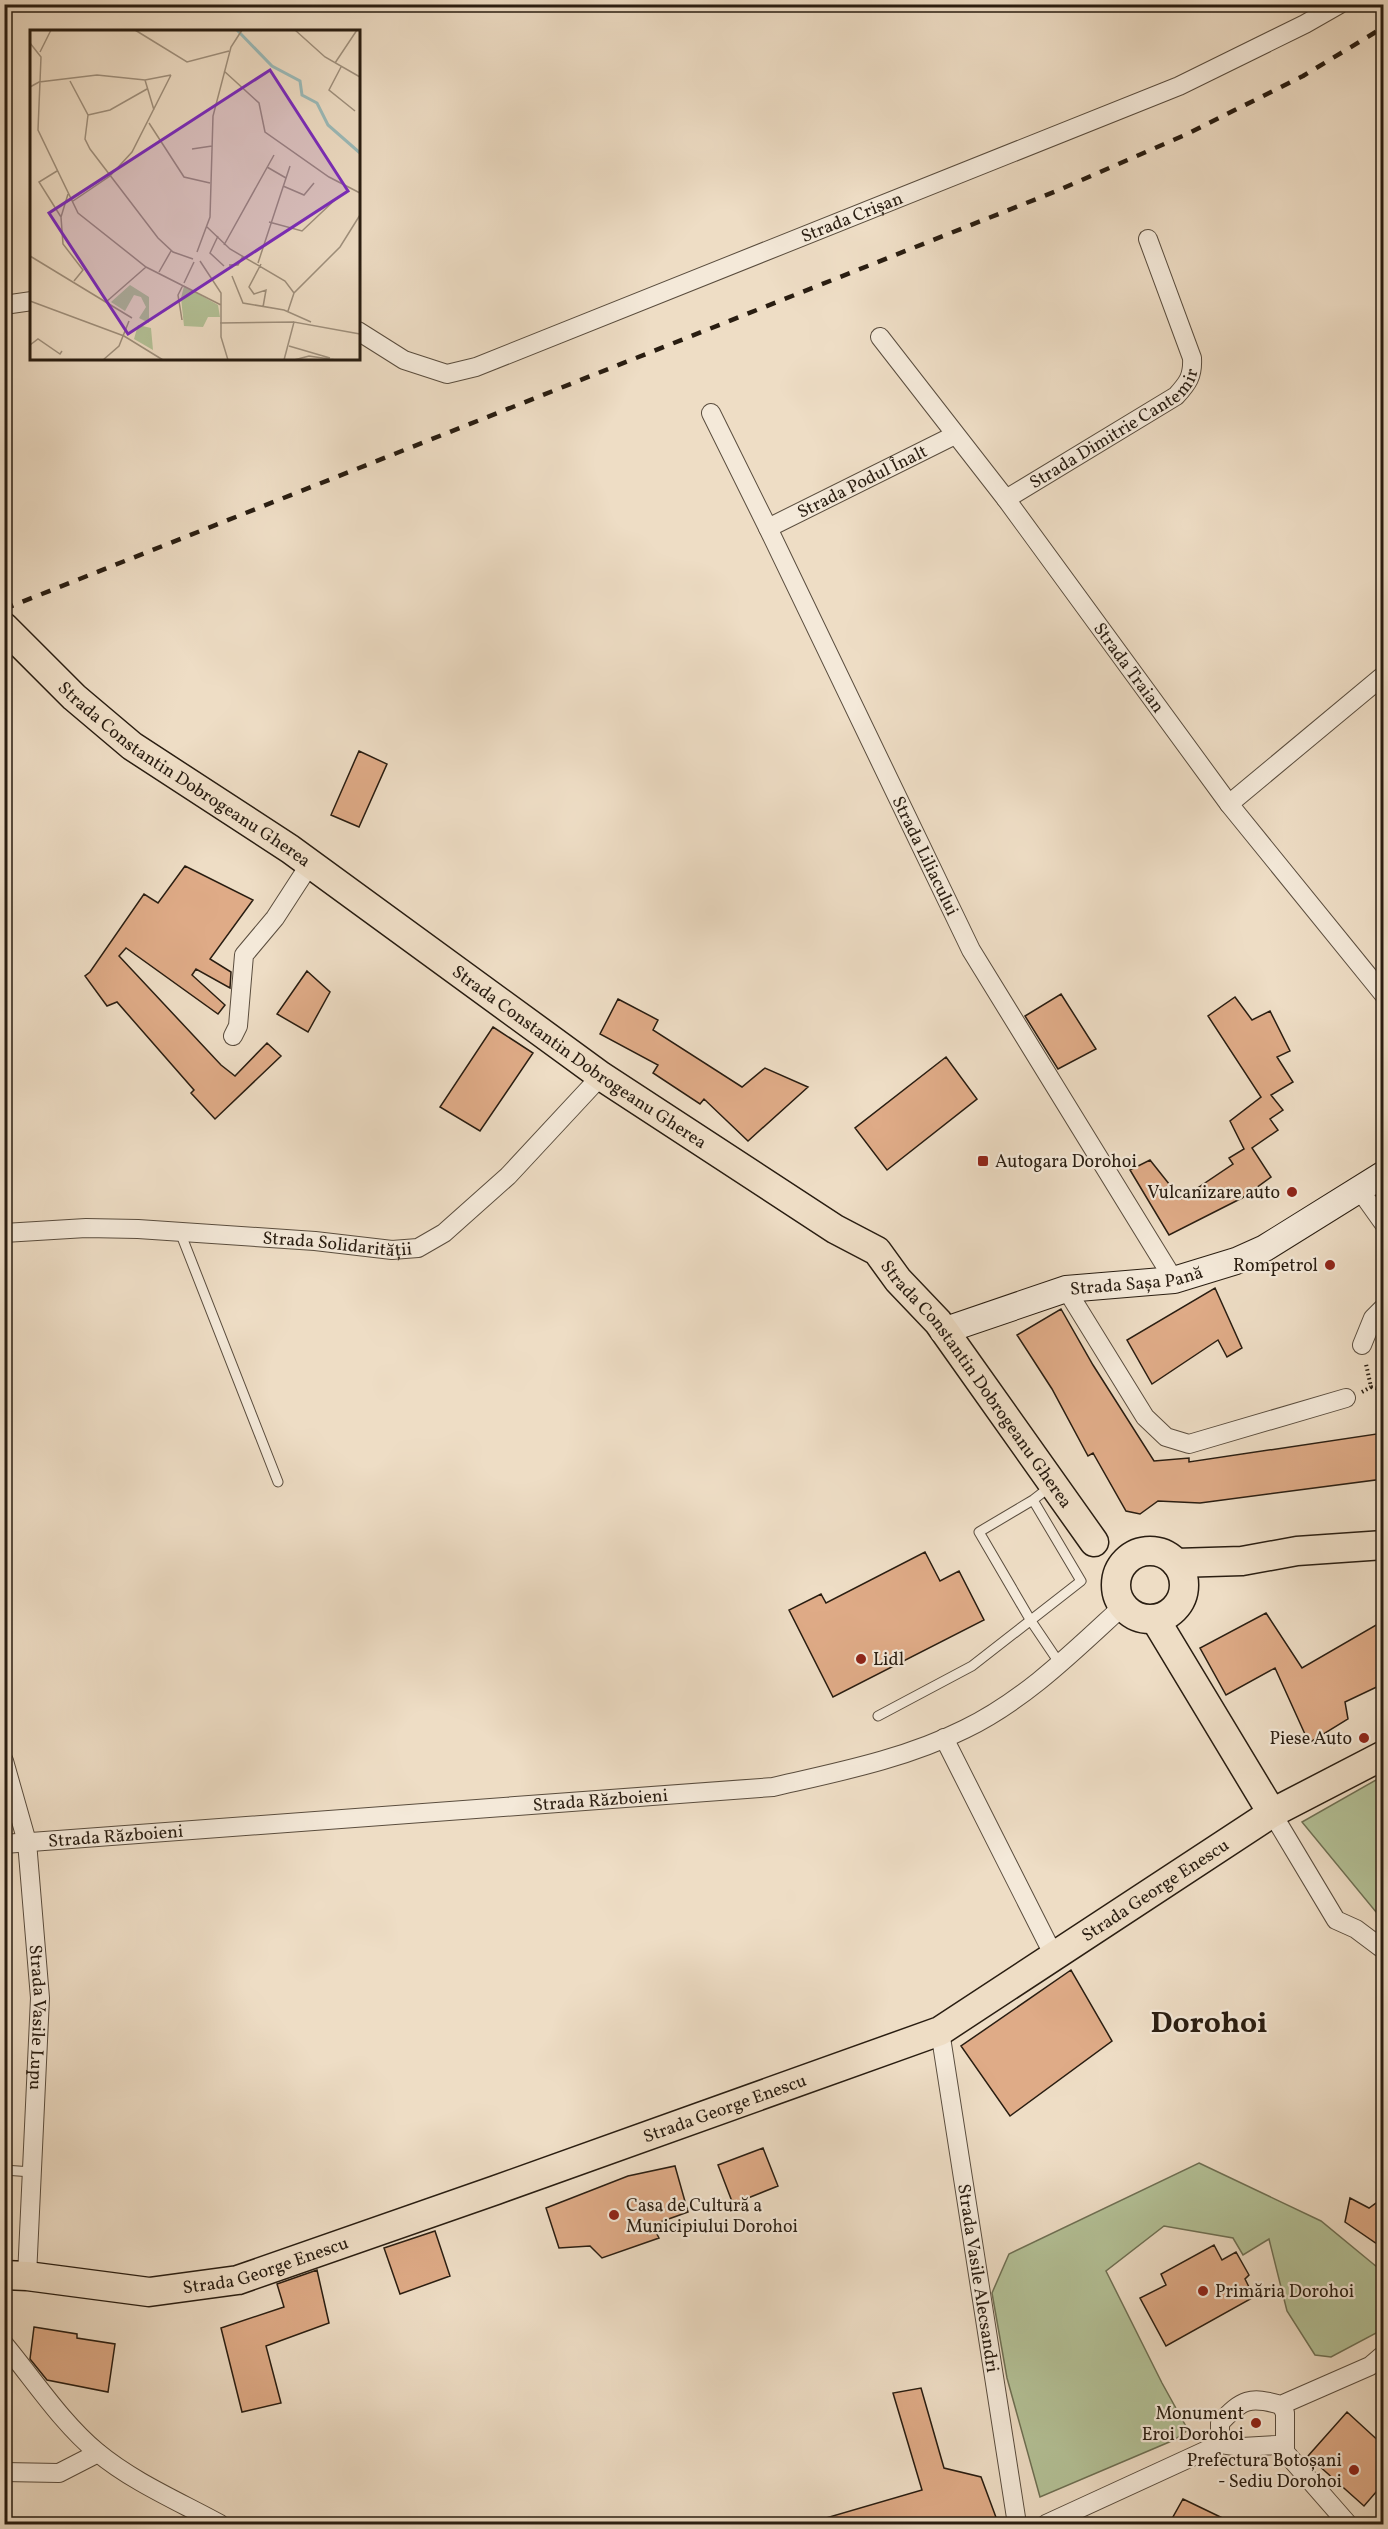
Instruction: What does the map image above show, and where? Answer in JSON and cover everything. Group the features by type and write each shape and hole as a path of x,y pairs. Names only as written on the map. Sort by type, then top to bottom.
{"main road":[{"name":"Strada Constantin Dobrogeanu Gherea","path":"4,627 74,697 132,746 310,864 601,1076 835,1229 877,1251 898,1280 938,1322 1042,1492 1094,1542 1117,1577"},
{"path":"1094,1542 1156,1552 1176,1563 1181,1572 1184,1591 1177,1607 1163,1617 1155,1619 1134,1616 1123,1606 1116,1587 1117,1577 1127,1560 1145,1551"},
{"path":"1176,1563 1242,1561 1297,1551 1383,1545"},
{"path":"1184,1591 1242,1561"},
{"path":"1155,1619 1272,1813"},
{"name":"Strada George Enescu","path":"16,2275 149,2292 238,2280 507,2187 940,2031 1272,1813 1383,1755"}],"street":[{"name":"Strada Crișan","path":"360,332 404,360 447,374 476,367 1179,86 1305,24 1340,4"},
{"name":"Strada Dimitrie Cantemir","path":"1006,499 1176,396 1190,381 1193,371 1192,358 1148,239"},
{"path":"4,305 30,301"},
{"name":"Strada Traian","path":"880,337 1006,499 1229,804 1383,995"},
{"name":"Strada Liliacului","path":"711,413 971,950 1174,1280"},
{"name":"Strada Podul Înalt","path":"768,528 955,435"},
{"path":"1229,804 1383,675"},
{"path":"233,1036 238,1026 244,955 274,918 310,864"},
{"name":"Strada Solidarității","path":"4,1233 86,1228 315,1241 392,1250 418,1248 444,1233 508,1176 601,1076"},
{"name":"Strada Sașa Pană","path":"943,1332 1066,1289 1174,1280 1236,1261 1265,1248 1383,1174"},
{"path":"1359,1190 1383,1224"},
{"path":"1066,1289 1145,1417 1166,1437 1189,1444 1346,1398"},
{"path":"1362,1345 1373,1318 1383,1307"},
{"name":"Strada Războieni","path":"4,1844 773,1787 886,1760 964,1730 1003,1708 1060,1664 1123,1606"},
{"path":"944,1738 1054,1956"},
{"name":"Strada Vasile Lupu","path":"4,1761 27,1842 40,1998 32,2172 16,2275"},
{"path":"1272,1813 1336,1920 1356,1929 1383,1950"},
{"name":"Strada Vasile Alecsandri","path":"940,2031 1017,2524"},
{"path":"4,2344 68,2422 98,2453 140,2481 220,2524"},
{"path":"1220,2444 1220,2422 1235,2406 1258,2398 1281,2405 1370,2366 1383,2354"},
{"path":"1281,2405 1285,2413 1285,2452"},
{"path":"1052,2523 1220,2444 1242,2447 1276,2445 1285,2452 1347,2524"},
{"path":"4,2472 59,2473 98,2453"}],"lane":[{"path":"180,1232 278,1482"},
{"path":"878,1716 972,1666 1031,1621 1081,1581 1042,1492 979,1532 1031,1621 1060,1664"},
{"path":"4,2170 32,2172"}],"path":[{"path":"1362,1345 1371,1387"},
{"path":"1346,1398 1371,1387 1383,1390"}],"green space":[{"path":"1383,1776 1383,1916 1376,1912 1302,1822"},
{"path":"1199,2163 1321,2221 1383,2272 1383,2326 1380,2331 1331,2357 1315,2355 1287,2311 1269,2239 1243,2255 1233,2238 1164,2226 1106,2271 1188,2430 1174,2440 1040,2497 1007,2378 992,2293 1009,2254"}],"building":[{"path":"359,751 387,764 359,827 331,815"},
{"path":"185,866 253,900 210,959 231,972 230,988 196,969 192,975 225,1005 218,1014 126,948 119,956 221,1065 235,1076 267,1043 281,1056 215,1119 191,1093 194,1090 117,1002 107,1006 85,976 144,894 158,903"},
{"path":"307,971 330,992 308,1032 277,1014"},
{"path":"1061,994 1096,1049 1058,1069 1025,1016"},
{"path":"1235,997 1252,1020 1270,1011 1290,1051 1277,1057 1293,1082 1271,1095 1283,1110 1270,1119 1278,1130 1252,1148 1271,1177 1242,1198 1169,1235 1130,1170 1150,1160 1181,1199 1233,1164 1229,1158 1244,1149 1230,1121 1261,1097 1208,1016"},
{"path":"618,999 658,1020 653,1030 742,1087 765,1068 808,1087 748,1141 704,1099 700,1104 653,1073 658,1065 600,1034"},
{"path":"493,1027 533,1053 480,1131 440,1107"},
{"path":"946,1057 977,1099 887,1170 855,1128"},
{"path":"1215,1288 1242,1348 1227,1357 1218,1340 1152,1384 1127,1340"},
{"path":"1061,1309 1093,1365 1154,1461 1189,1458 1189,1462 1383,1433 1383,1479 1200,1503 1158,1501 1140,1514 1126,1511 1093,1453 1088,1456 1052,1389 1017,1335"},
{"name":"Lidl","path":"925,1552 940,1581 959,1571 984,1620 833,1697 789,1610 821,1594 826,1603"},
{"path":"1266,1613 1302,1668 1383,1621 1383,1684 1345,1702 1348,1719 1309,1743 1275,1668 1226,1695 1200,1648"},
{"path":"1071,1970 1112,2041 1010,2116 961,2046"},
{"path":"763,2148 778,2186 733,2204 718,2165"},
{"name":"Casa de Cultură a Municipiului Dorohoi","path":"675,2166 688,2212 652,2225 659,2238 602,2258 590,2246 559,2248 546,2208 628,2176"},
{"path":"1350,2198 1369,2208 1383,2198 1383,2248 1345,2222"},
{"path":"435,2231 450,2276 400,2294 384,2248"},
{"name":"Primăria Dorohoi","path":"1214,2245 1222,2260 1236,2252 1249,2275 1245,2279 1254,2297 1166,2346 1140,2298 1166,2285 1161,2274"},
{"path":"317,2270 329,2323 266,2346 281,2403 242,2412 221,2328 284,2307 277,2284"},
{"path":"34,2327 77,2334 77,2338 115,2344 108,2392 47,2380 30,2359"},
{"path":"921,2388 944,2468 981,2477 997,2520 985,2524 819,2524 819,2520 922,2490 893,2393"},
{"name":"Prefectura Botoșani - Sediu Dorohoi","path":"1347,2412 1383,2445 1383,2484 1364,2506 1308,2456"},
{"path":"1183,2499 1235,2524 1169,2524"}],"railway":[{"path":"4,609 1059,190 1187,134 1303,76 1384,27"}],"place":[{"name":"Autogara Dorohoi","path":"983,1161"},
{"name":"Vulcanizare auto","path":"1292,1192"},
{"name":"Rompetrol","path":"1330,1265"},
{"name":"Lidl","path":"861,1659"},
{"name":"Piese Auto","path":"1364,1738"},
{"name":"Casa de Cultură a Municipiului Dorohoi","path":"614,2215"},
{"name":"Primăria Dorohoi","path":"1203,2291"},
{"name":"Monument Eroi Dorohoi","path":"1256,2423"},
{"name":"Prefectura Botoșani - Sediu Dorohoi","path":"1354,2470"}],"district":[{"name":"Dorohoi","path":"1209,2022"}]}
